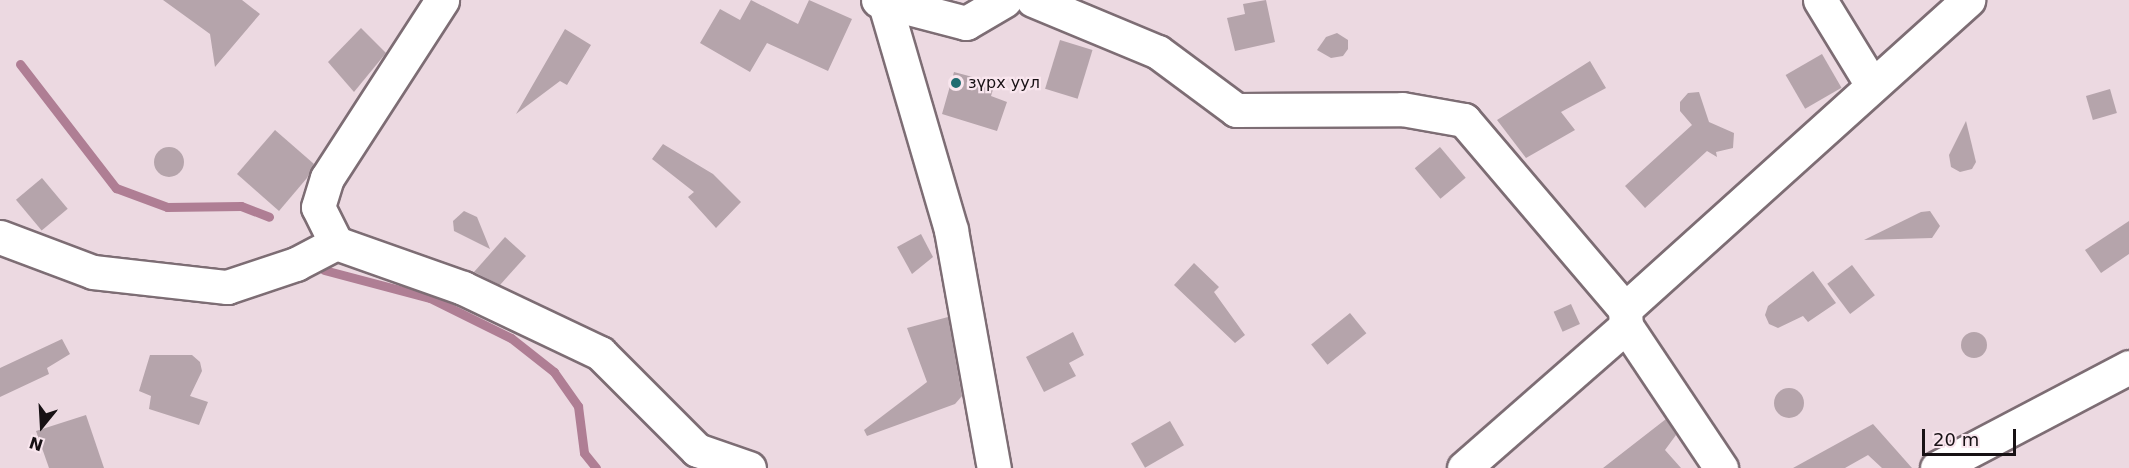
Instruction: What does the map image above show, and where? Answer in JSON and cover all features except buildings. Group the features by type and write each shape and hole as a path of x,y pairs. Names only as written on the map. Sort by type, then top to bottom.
{"street":[{"path":"442,0 327,178 318,207 336,243 463,288 600,353 698,450 749,468"},
{"path":"881,2 966,23 1005,0"},
{"path":"1033,0 1158,52 1236,110 1402,109 1464,120 1626,318 1721,468"},
{"path":"1820,0 1872,85"},
{"path":"1464,468 1872,85 1968,0"},
{"path":"881,2 951,230 994,468"},
{"path":"0,237 93,272 227,287 296,264 336,243"},
{"path":"1948,465 2129,367"}],"waterway":[{"path":"20,64 116,188 167,207 241,206 269,217"},
{"path":"324,270 430,298 511,338 554,372 578,406 584,453 596,468"}],"place":[{"name":"зүрх уул","path":"956,83"}]}
